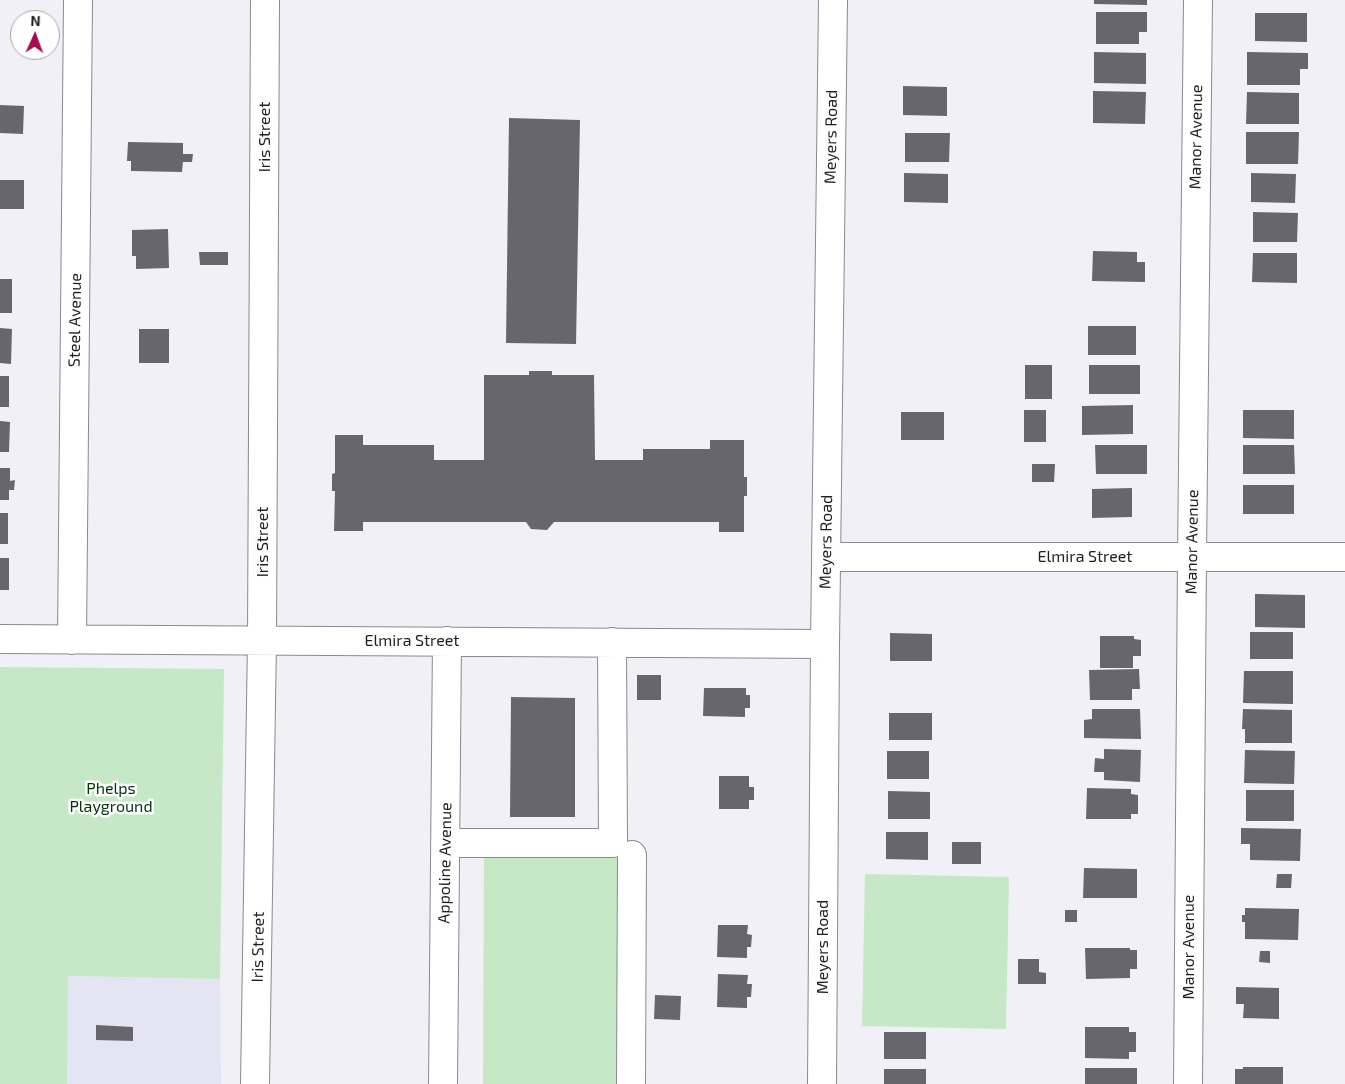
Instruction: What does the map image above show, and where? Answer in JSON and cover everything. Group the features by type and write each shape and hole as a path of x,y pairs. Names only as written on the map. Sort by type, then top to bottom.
{"street":[{"name":"Steel Avenue","path":"72,640 78,0"},
{"name":"Iris Street","path":"256,1084 262,640 265,0"},
{"name":"Meyers Road","path":"822,1084 833,0"},
{"name":"Manor Avenue","path":"1188,1084 1198,0"},
{"name":"Elmira Street","path":"826,557 1345,557"},
{"name":"Elmira Street","path":"0,639 825,644"},
{"name":"Appoline Avenue","path":"443,1084 448,641"},
{"path":"445,843 613,843 612,642"},
{"path":"631,1084 632,855"}],"shaded area":[{"path":"67,976 220,979 221,1084 67,1084"}],"green space":[{"name":"Phelps Playground","path":"0,667 224,669 220,979 68,976 67,1084 0,1084"},
{"path":"484,856 626,857 625,1084 483,1084"},
{"path":"865,874 1009,877 1006,1029 862,1026"}],"building":[{"path":"1094,0 1147,0 1147,5 1094,4"},
{"path":"1096,12 1147,12 1147,32 1139,32 1139,44 1096,44"},
{"path":"1255,13 1307,13 1307,42 1255,41"},
{"path":"1094,52 1146,53 1146,84 1094,83"},
{"path":"1247,52 1308,53 1308,69 1300,69 1300,85 1247,85"},
{"path":"903,86 947,87 947,116 903,115"},
{"path":"1093,91 1146,92 1145,124 1093,123"},
{"path":"1247,92 1299,93 1299,124 1246,124"},
{"path":"0,105 24,106 23,134 0,133"},
{"path":"509,118 580,120 576,344 506,343"},
{"path":"1246,132 1299,132 1298,164 1246,164"},
{"path":"905,133 950,133 949,162 905,162"},
{"path":"128,142 183,143 183,154 193,154 192,162 183,162 182,172 131,171 131,161 127,161"},
{"path":"904,173 948,174 948,203 904,202"},
{"path":"1251,173 1296,174 1295,203 1251,202"},
{"path":"0,180 24,180 24,209 0,209"},
{"path":"1253,212 1298,213 1297,242 1253,242"},
{"path":"168,229 169,268 136,269 136,256 132,256 132,230"},
{"path":"1093,251 1137,252 1137,262 1145,262 1145,282 1092,281"},
{"path":"199,252 228,252 228,265 200,265"},
{"path":"1253,253 1297,253 1297,283 1252,282"},
{"path":"0,279 12,279 12,313 0,313"},
{"path":"1088,326 1136,326 1136,355 1088,355"},
{"path":"0,328 12,329 11,364 0,363"},
{"path":"139,329 169,329 169,363 139,363"},
{"path":"1025,365 1052,365 1052,399 1025,399"},
{"path":"1089,365 1140,365 1140,394 1089,394"},
{"path":"529,371 552,371 552,375 594,375 595,460 643,460 643,449 710,449 710,440 744,440 744,477 747,477 747,496 744,496 744,532 719,532 719,522 554,522 547,530 531,529 526,522 363,522 363,531 334,531 335,491 332,491 332,474 335,473 335,435 363,435 363,445 434,445 434,460 484,460 484,375 529,375"},
{"path":"0,376 9,376 9,407 0,407"},
{"path":"1133,405 1133,434 1082,435 1082,406"},
{"path":"1024,410 1046,410 1046,442 1024,442"},
{"path":"1243,410 1294,410 1294,439 1243,438"},
{"path":"901,412 944,412 944,440 901,440"},
{"path":"0,421 10,422 9,452 0,452"},
{"path":"1095,445 1147,445 1147,474 1096,474"},
{"path":"1243,445 1294,445 1295,474 1243,474"},
{"path":"1032,464 1055,464 1054,482 1032,482"},
{"path":"0,468 10,468 10,481 15,480 14,490 9,490 9,500 0,500"},
{"path":"1243,485 1294,485 1294,514 1243,514"},
{"path":"1132,488 1132,517 1092,518 1092,489"},
{"path":"0,513 8,513 8,544 0,544"},
{"path":"0,558 9,558 9,590 0,590"},
{"path":"1255,594 1305,595 1305,628 1255,627"},
{"path":"1250,632 1293,632 1293,659 1250,659"},
{"path":"890,633 932,634 932,661 890,661"},
{"path":"1100,636 1134,636 1134,639 1141,640 1141,656 1133,656 1133,668 1100,668"},
{"path":"1139,669 1140,689 1132,689 1132,700 1090,700 1089,670"},
{"path":"1244,671 1293,671 1293,704 1243,703"},
{"path":"637,675 661,675 661,700 637,700"},
{"path":"704,688 746,688 746,695 750,695 750,708 745,708 745,717 703,716"},
{"path":"511,697 575,698 575,817 510,817"},
{"path":"1092,709 1140,709 1141,739 1084,738 1084,720 1092,719"},
{"path":"1243,709 1292,710 1292,743 1245,743 1245,729 1242,729"},
{"path":"889,713 932,713 932,740 889,740"},
{"path":"1104,749 1141,750 1140,782 1104,780 1104,772 1094,772 1095,758 1104,759"},
{"path":"1245,750 1295,751 1294,784 1244,783"},
{"path":"887,751 929,751 929,779 887,779"},
{"path":"719,776 749,776 749,787 754,787 754,800 749,800 749,809 719,809"},
{"path":"1087,788 1131,789 1131,794 1138,795 1138,814 1131,814 1131,819 1086,819"},
{"path":"1246,790 1294,790 1294,821 1246,821"},
{"path":"888,791 930,792 930,819 888,819"},
{"path":"1241,828 1301,829 1300,861 1250,860 1250,844 1241,844"},
{"path":"886,832 928,832 928,860 886,859"},
{"path":"952,842 981,842 981,864 952,864"},
{"path":"1084,868 1137,869 1137,898 1083,898"},
{"path":"1277,874 1292,874 1291,888 1276,888"},
{"path":"1245,908 1299,909 1298,940 1245,939 1245,922 1242,922 1242,915 1245,915"},
{"path":"1065,910 1077,910 1077,922 1065,922"},
{"path":"718,925 748,925 747,934 752,935 751,947 747,947 747,958 717,957"},
{"path":"1085,948 1130,948 1130,950 1137,950 1137,969 1130,969 1130,978 1086,979"},
{"path":"1260,951 1270,951 1270,963 1259,962"},
{"path":"1018,959 1039,959 1039,972 1046,973 1046,984 1018,984"},
{"path":"718,974 748,975 747,984 752,984 751,997 747,997 747,1008 717,1007"},
{"path":"1236,987 1279,988 1279,1019 1243,1018 1244,1004 1236,1004"},
{"path":"655,995 681,996 680,1020 654,1019"},
{"path":"96,1025 133,1027 133,1041 96,1040"},
{"path":"1085,1027 1129,1027 1129,1032 1136,1032 1136,1052 1129,1052 1129,1059 1085,1058"},
{"path":"884,1032 926,1032 926,1059 884,1059"},
{"path":"1243,1067 1283,1067 1283,1084 1235,1084 1235,1069 1243,1069"},
{"path":"1085,1068 1137,1068 1137,1084 1085,1084"},
{"path":"884,1069 926,1069 926,1084 884,1084"}]}
